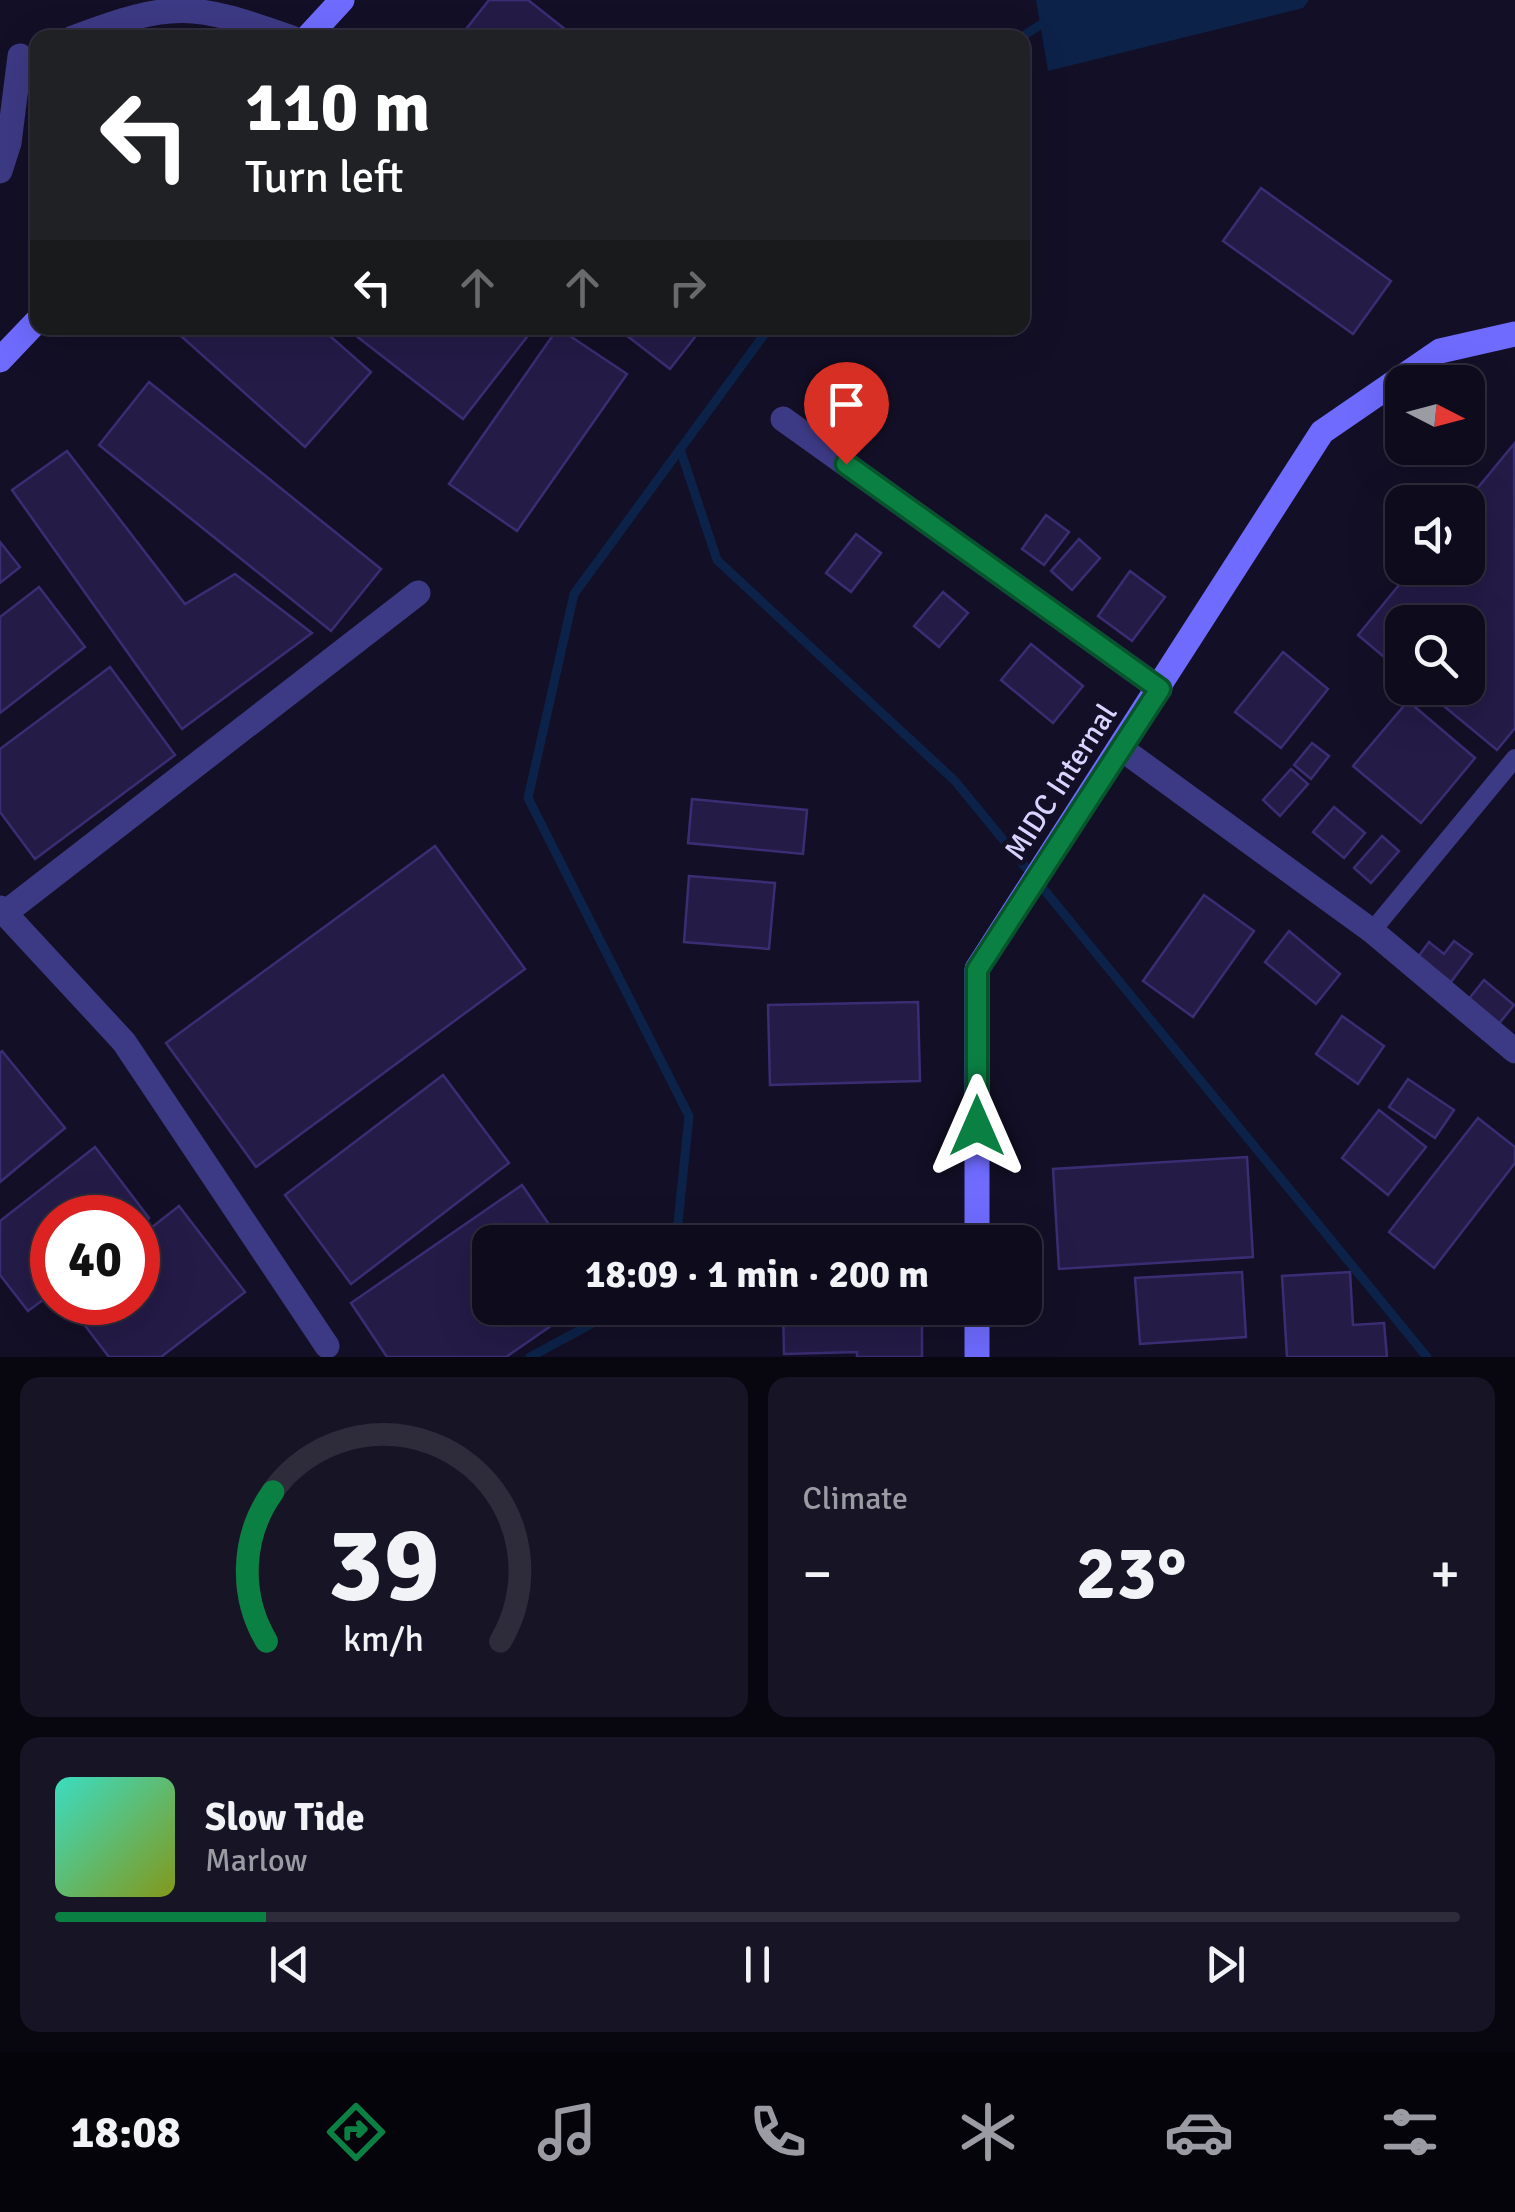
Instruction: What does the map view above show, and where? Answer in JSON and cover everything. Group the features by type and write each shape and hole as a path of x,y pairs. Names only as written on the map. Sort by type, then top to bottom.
{"street":[{"path":"314,30 342,0"},
{"path":"92,30 154,4 196,4 269,30"},
{"path":"0,171 9,143 19,56"},
{"path":"0,360 30,328"},
{"name":"MIDC Internal","path":"977,1225 977,970 1322,432 1440,351 1515,334"},
{"path":"782,419 1160,689"},
{"path":"326,1346 124,1042 2,911 418,592"},
{"path":"1122,749 1372,930 1515,1051"},
{"path":"977,1325 977,1357"}],"lane":[{"path":"1372,930 1515,758"}],"water":[{"path":"1036,0 1309,0 1303,8 1048,71"}],"building":[{"path":"489,0 528,0 566,30 465,30"},
{"path":"1261,188 1391,281 1353,334 1223,241"},
{"path":"180,335 329,335 371,372 305,447"},
{"path":"355,335 529,335 463,419"},
{"path":"553,335 568,335 627,374 517,531 449,484"},
{"path":"626,335 697,335 670,369"},
{"path":"149,382 381,569 331,631 99,445"},
{"path":"1514,444 1515,728 1497,750 1443,705 1485,705 1485,605 1385,605 1385,658 1358,635 1399,585 1485,585 1485,485 1480,485"},
{"path":"67,451 185,604 235,574 312,633 182,729 12,490"},
{"path":"1046,515 1069,532 1044,565 1022,549"},
{"path":"856,534 881,553 851,592 826,573"},
{"path":"1079,539 1100,558 1072,590 1051,571"},
{"path":"0,542 20,567 0,583"},
{"path":"1130,571 1165,597 1132,641 1098,616"},
{"path":"39,587 85,647 0,713 0,617"},
{"path":"943,592 968,613 939,647 914,626"},
{"path":"1031,644 1083,686 1053,723 1001,680"},
{"path":"1283,652 1328,689 1281,748 1235,712"},
{"path":"110,667 175,755 35,859 0,812 0,749"},
{"path":"1405,705 1413,705 1475,758 1421,823 1353,766"},
{"path":"1312,743 1329,756 1311,779 1294,765"},
{"path":"1291,769 1308,784 1280,816 1263,800"},
{"path":"692,799 807,810 803,854 688,843"},
{"path":"1334,807 1365,833 1344,858 1313,832"},
{"path":"1382,836 1399,851 1371,883 1354,868"},
{"path":"435,846 525,969 256,1167 166,1043"},
{"path":"689,876 775,883 769,949 684,942"},
{"path":"1204,895 1254,931 1193,1017 1143,981"},
{"path":"1289,931 1340,974 1316,1004 1265,962"},
{"path":"1454,941 1472,954 1451,982 1418,957 1429,942 1444,954"},
{"path":"1484,980 1514,1005 1493,1031 1463,1006"},
{"path":"918,1002 920,1081 770,1085 768,1005"},
{"path":"1342,1016 1384,1046 1358,1084 1316,1054"},
{"path":"0,1053 65,1128 0,1182"},
{"path":"443,1075 509,1163 351,1284 285,1195"},
{"path":"1408,1079 1454,1110 1435,1138 1389,1107"},
{"path":"1379,1110 1426,1147 1388,1195 1342,1158"},
{"path":"1478,1118 1515,1147 1515,1163 1434,1268 1389,1232"},
{"path":"95,1147 132,1195 33,1195"},
{"path":"1247,1157 1253,1257 1059,1269 1053,1169"},
{"path":"522,1185 549,1225 472,1225 472,1325 552,1325 506,1357 387,1357 351,1303"},
{"path":"30,1198 28,1311 0,1275 0,1221"},
{"path":"179,1206 245,1292 161,1357 109,1357 85,1325 160,1325 160,1221"},
{"path":"1242,1272 1246,1337 1140,1344 1135,1278"},
{"path":"1350,1272 1353,1325 1384,1323 1387,1357 1287,1357 1282,1276"},
{"path":"783,1325 922,1325 922,1357 857,1357 857,1352 784,1354"}],"waterway":[{"path":"1030,32 1048,20"},
{"path":"678,1225 689,1116 528,798 574,594 764,335"},
{"path":"680,449 717,560 955,781 1427,1357"},
{"path":"530,1357 589,1325"}],"route":[{"path":"846,464 1160,689 977,970 977,1126"}]}
